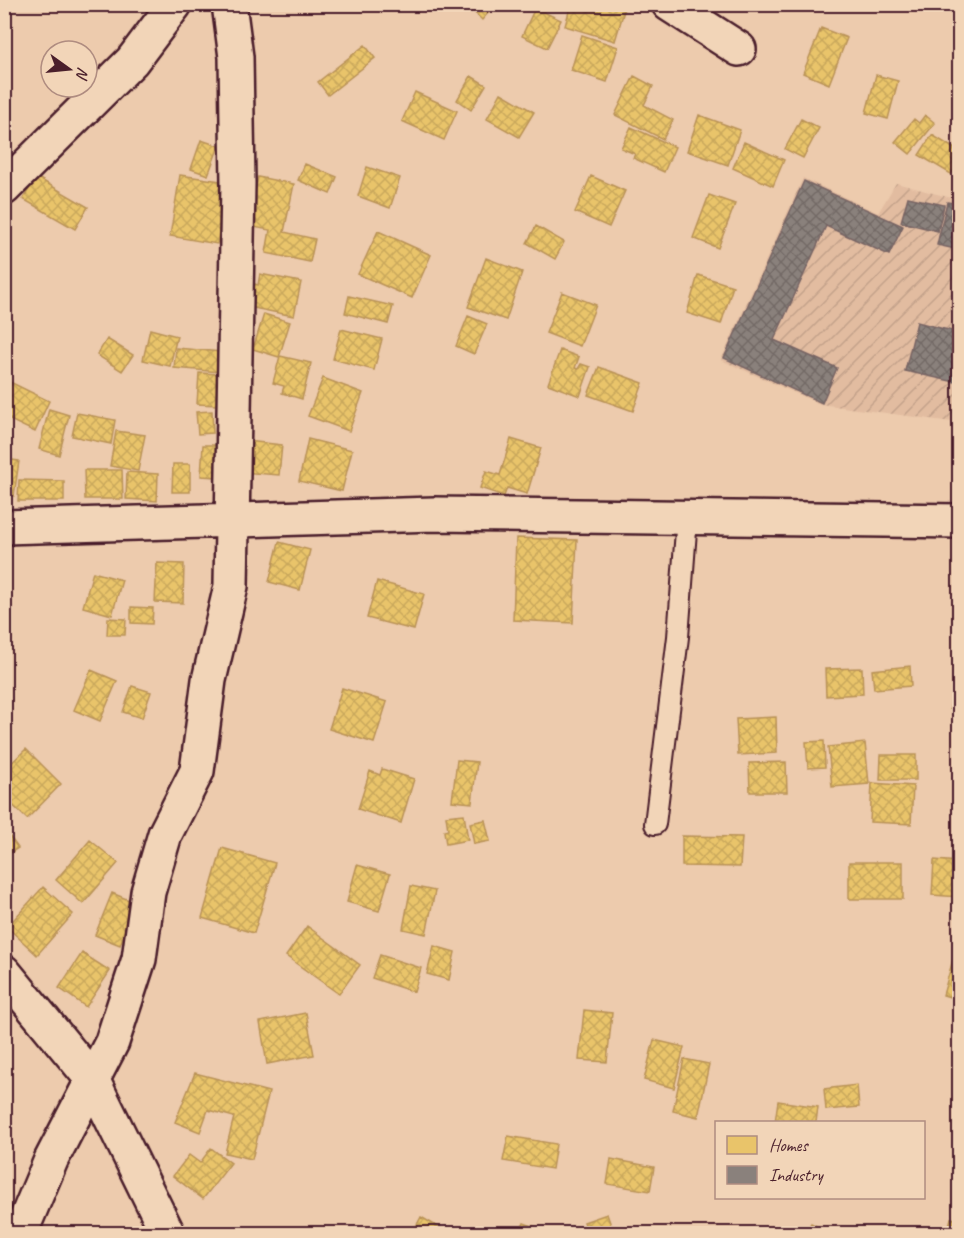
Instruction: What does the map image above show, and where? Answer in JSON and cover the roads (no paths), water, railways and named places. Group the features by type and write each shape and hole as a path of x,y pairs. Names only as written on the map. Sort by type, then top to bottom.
{"street":[{"path":"4,188 132,61 175,4"},
{"path":"20,1233 51,1160 112,1042 139,959 148,892 165,834 197,771 209,680 231,586 238,183 236,57 229,4"},
{"path":"669,4 739,49"},
{"path":"4,527 231,522 434,514 960,521"},
{"path":"4,972 92,1079 168,1233"}],"lane":[{"path":"655,824 678,638 687,517"}]}
